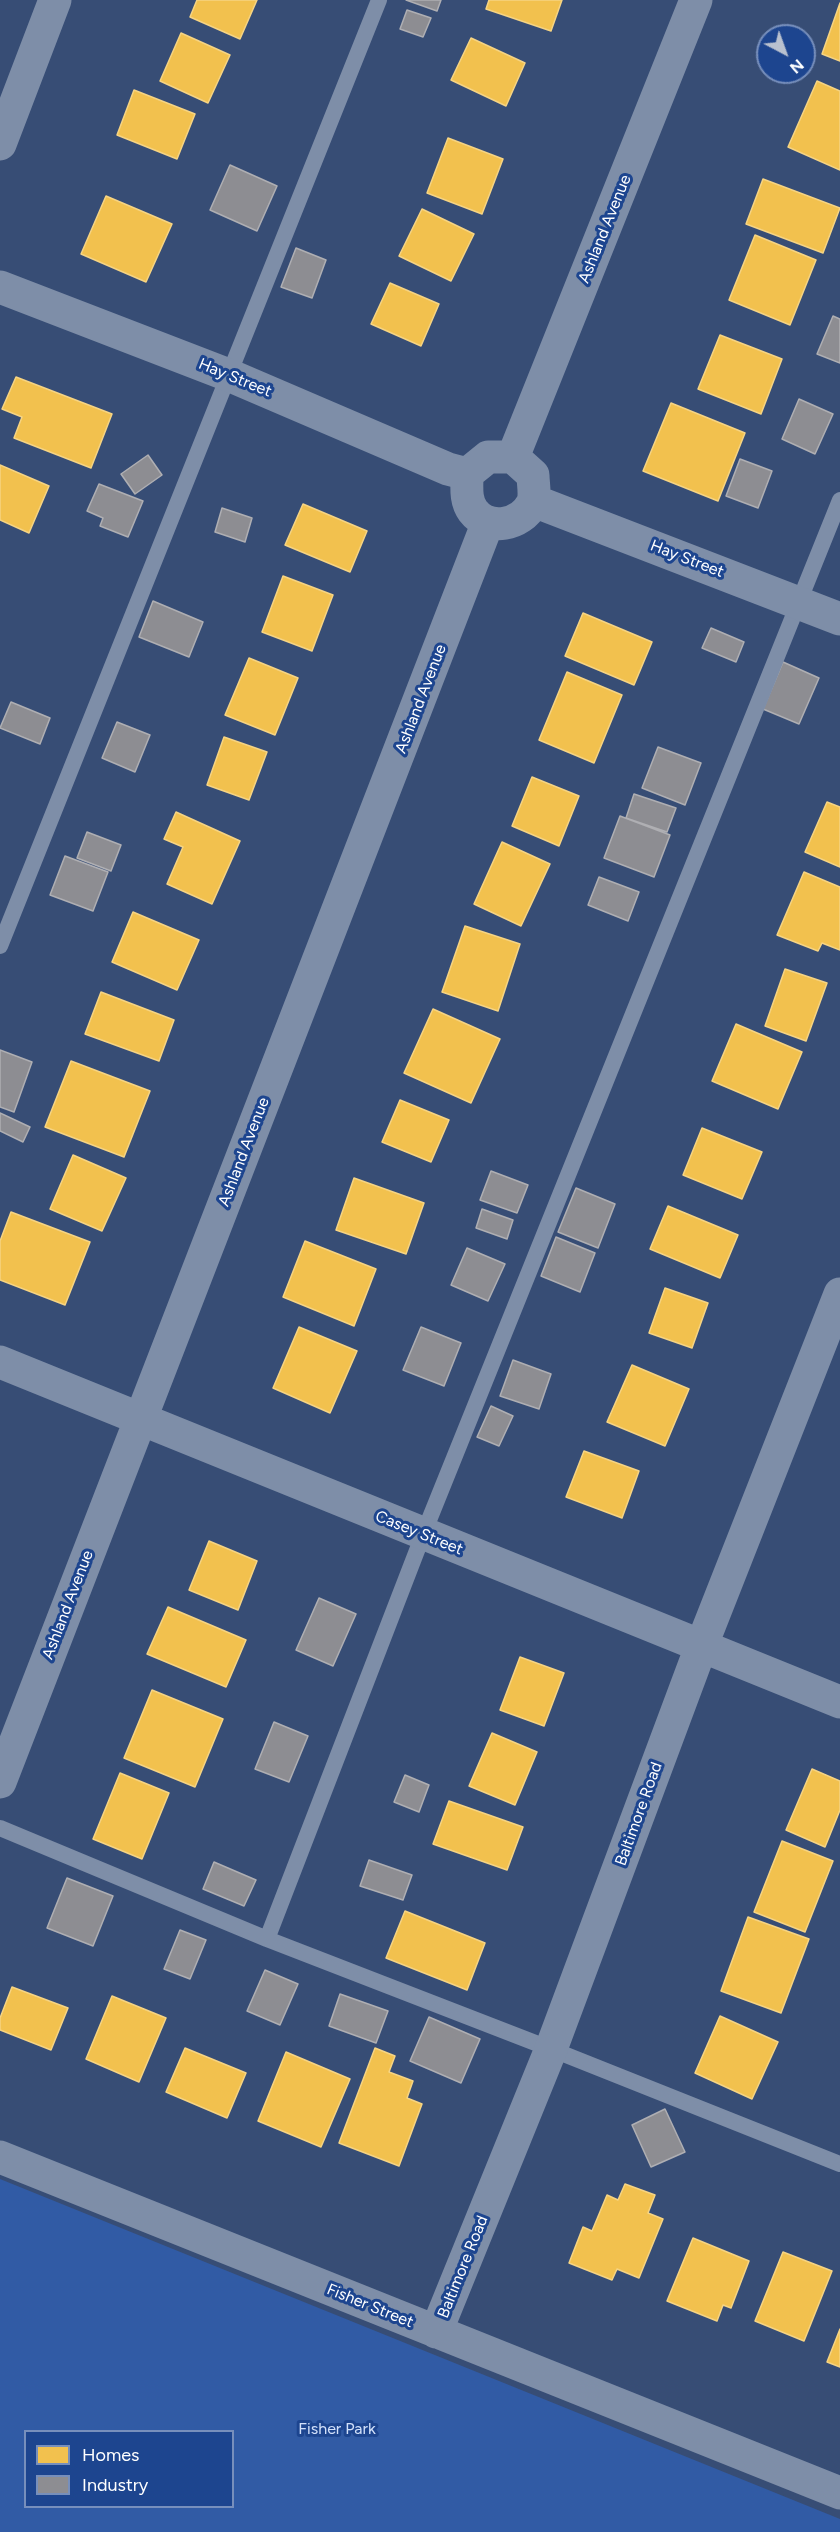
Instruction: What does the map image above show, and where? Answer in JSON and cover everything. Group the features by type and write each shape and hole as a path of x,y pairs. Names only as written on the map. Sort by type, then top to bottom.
{"street":[{"path":"0,144 55,0"},
{"name":"Ashland Avenue","path":"513,457 696,0"},
{"name":"Hay Street","path":"0,287 231,376 448,469 467,474"},
{"path":"513,457 533,475 534,501 523,517 506,524 488,522 473,511 466,494 467,474 488,458 513,457"},
{"name":"Hay Street","path":"534,501 840,619"},
{"name":"Ashland Avenue","path":"0,1782 488,522"},
{"name":"Baltimore Road","path":"436,2332 551,2049 700,1647 840,1294"},
{"name":"Casey Street","path":"0,1362 840,1702"},
{"name":"Fisher Street","path":"0,2157 840,2493"}],"lane":[{"path":"0,946 231,376 380,0"},
{"path":"267,1939 423,1535 840,500"},
{"path":"0,1828 267,1939 839,2162"}],"green space":[{"name":"Fisher Park","path":"0,2179 840,2519 840,2532 0,2532"}],"building: Homes":[{"path":"197,0 257,0 240,39 190,17"},
{"path":"489,0 562,0 551,31 486,9"},
{"path":"840,3 840,61 822,54"},
{"path":"181,33 230,55 208,103 160,81"},
{"path":"471,38 525,63 506,106 451,80"},
{"path":"817,81 840,91 840,170 788,147"},
{"path":"134,90 195,114 177,159 117,135"},
{"path":"448,138 503,159 482,214 427,193"},
{"path":"763,179 840,208 823,253 746,224"},
{"path":"106,196 172,224 146,282 81,254"},
{"path":"422,209 474,234 451,281 399,256"},
{"path":"755,235 816,260 790,325 729,300"},
{"path":"390,283 439,304 421,346 371,324"},
{"path":"720,335 782,359 761,414 698,389"},
{"path":"16,377 112,414 91,468 14,438 22,417 2,409"},
{"path":"671,403 745,433 718,501 643,471"},
{"path":"0,465 49,486 29,533 0,520"},
{"path":"303,504 367,531 350,572 285,545"},
{"path":"283,576 333,595 312,651 262,632"},
{"path":"583,613 652,642 634,685 565,656"},
{"path":"249,658 298,678 275,735 225,715"},
{"path":"567,672 622,695 594,763 539,740"},
{"path":"224,737 267,752 249,800 207,785"},
{"path":"532,777 579,796 559,846 512,826"},
{"path":"827,802 840,807 840,867 805,852"},
{"path":"176,812 240,841 212,904 167,884 183,847 164,839"},
{"path":"502,842 550,864 521,926 474,904"},
{"path":"804,872 840,887 840,950 822,943 818,951 777,935"},
{"path":"133,912 199,940 177,990 112,962"},
{"path":"465,926 520,944 498,1011 442,992"},
{"path":"785,969 827,983 806,1041 765,1026"},
{"path":"101,992 174,1020 159,1061 85,1034"},
{"path":"433,1009 500,1039 471,1103 404,1073"},
{"path":"736,1024 802,1052 778,1109 712,1081"},
{"path":"71,1061 150,1091 124,1157 45,1127"},
{"path":"400,1100 449,1120 431,1162 382,1142"},
{"path":"702,1128 762,1152 742,1199 683,1175"},
{"path":"73,1155 126,1178 102,1231 50,1209"},
{"path":"354,1178 424,1203 406,1254 336,1230"},
{"path":"668,1206 738,1235 720,1278 650,1249"},
{"path":"11,1212 90,1242 65,1305 0,1280 0,1241"},
{"path":"305,1241 376,1269 354,1326 283,1297"},
{"path":"665,1288 708,1303 692,1348 649,1333"},
{"path":"299,1327 357,1351 330,1413 273,1388"},
{"path":"632,1365 689,1389 665,1446 607,1422"},
{"path":"584,1451 639,1471 622,1518 566,1497"},
{"path":"209,1541 257,1561 238,1610 189,1590"},
{"path":"168,1607 246,1640 226,1687 147,1654"},
{"path":"520,1657 564,1673 544,1726 500,1710"},
{"path":"152,1690 223,1719 195,1787 124,1758"},
{"path":"492,1733 537,1752 515,1805 469,1786"},
{"path":"812,1769 840,1781 840,1810 825,1847 786,1830"},
{"path":"120,1773 169,1793 142,1859 93,1839"},
{"path":"449,1801 523,1827 507,1870 433,1844"},
{"path":"782,1841 833,1861 805,1932 754,1912"},
{"path":"405,1911 485,1943 467,1990 386,1958"},
{"path":"748,1917 809,1939 781,2013 721,1991"},
{"path":"12,1987 68,2008 51,2050 0,2030 0,2018"},
{"path":"112,1996 166,2018 139,2082 86,2059"},
{"path":"720,2016 778,2042 752,2099 695,2073"},
{"path":"185,2048 246,2073 227,2118 166,2092"},
{"path":"375,2048 395,2056 389,2072 413,2081 407,2098 422,2104 399,2166 339,2143"},
{"path":"286,2052 350,2079 321,2147 258,2121"},
{"path":"625,2184 655,2195 648,2213 663,2219 639,2278 617,2269 612,2280 569,2263 583,2227 592,2231 607,2195 618,2200"},
{"path":"693,2238 749,2261 731,2308 723,2305 717,2321 667,2301"},
{"path":"783,2252 832,2271 804,2341 755,2321"},
{"path":"840,2329 840,2367 827,2362"}],"building: Industry":[{"path":"406,0 441,0 437,11"},
{"path":"407,10 431,18 423,37 400,29"},
{"path":"230,165 277,186 257,231 210,210"},
{"path":"296,248 326,260 312,298 281,287"},
{"path":"833,316 840,319 840,363 817,354"},
{"path":"799,399 833,414 815,454 782,439"},
{"path":"148,455 162,475 135,494 121,474"},
{"path":"740,459 772,471 758,508 726,496"},
{"path":"99,484 143,501 128,537 100,526 103,518 87,511"},
{"path":"222,508 252,518 245,542 215,532"},
{"path":"153,601 203,622 189,657 139,637"},
{"path":"711,628 744,642 736,662 702,648"},
{"path":"783,662 819,678 799,724 763,709"},
{"path":"11,702 50,718 40,744 0,728"},
{"path":"117,722 150,735 135,772 102,758"},
{"path":"658,747 701,763 685,805 642,788"},
{"path":"634,794 676,808 667,832 626,818"},
{"path":"620,816 670,835 654,877 604,858"},
{"path":"87,832 121,845 111,871 77,858"},
{"path":"65,856 108,872 93,911 50,895"},
{"path":"599,877 639,892 628,921 588,905"},
{"path":"0,1050 32,1062 14,1112 0,1107"},
{"path":"0,1113 30,1127 23,1142 0,1131"},
{"path":"491,1171 528,1185 517,1213 480,1200"},
{"path":"576,1188 615,1204 598,1248 558,1232"},
{"path":"482,1209 513,1220 507,1239 476,1228"},
{"path":"556,1237 595,1253 580,1292 541,1276"},
{"path":"467,1248 505,1264 488,1301 451,1285"},
{"path":"421,1327 461,1343 444,1386 403,1370"},
{"path":"513,1360 551,1374 539,1409 500,1396"},
{"path":"491,1406 513,1416 499,1446 477,1437"},
{"path":"319,1598 356,1614 333,1666 296,1650"},
{"path":"274,1722 308,1736 289,1782 255,1769"},
{"path":"405,1775 429,1785 419,1812 394,1802"},
{"path":"369,1860 412,1875 403,1900 360,1886"},
{"path":"214,1862 256,1880 244,1906 203,1889"},
{"path":"67,1878 113,1896 93,1946 47,1928"},
{"path":"180,1930 206,1940 190,1979 164,1969"},
{"path":"265,1970 298,1984 280,2025 247,2011"},
{"path":"340,1994 388,2011 376,2043 329,2026"},
{"path":"429,2017 480,2039 461,2083 410,2061"},
{"path":"665,2109 685,2152 651,2167 632,2125"}]}
